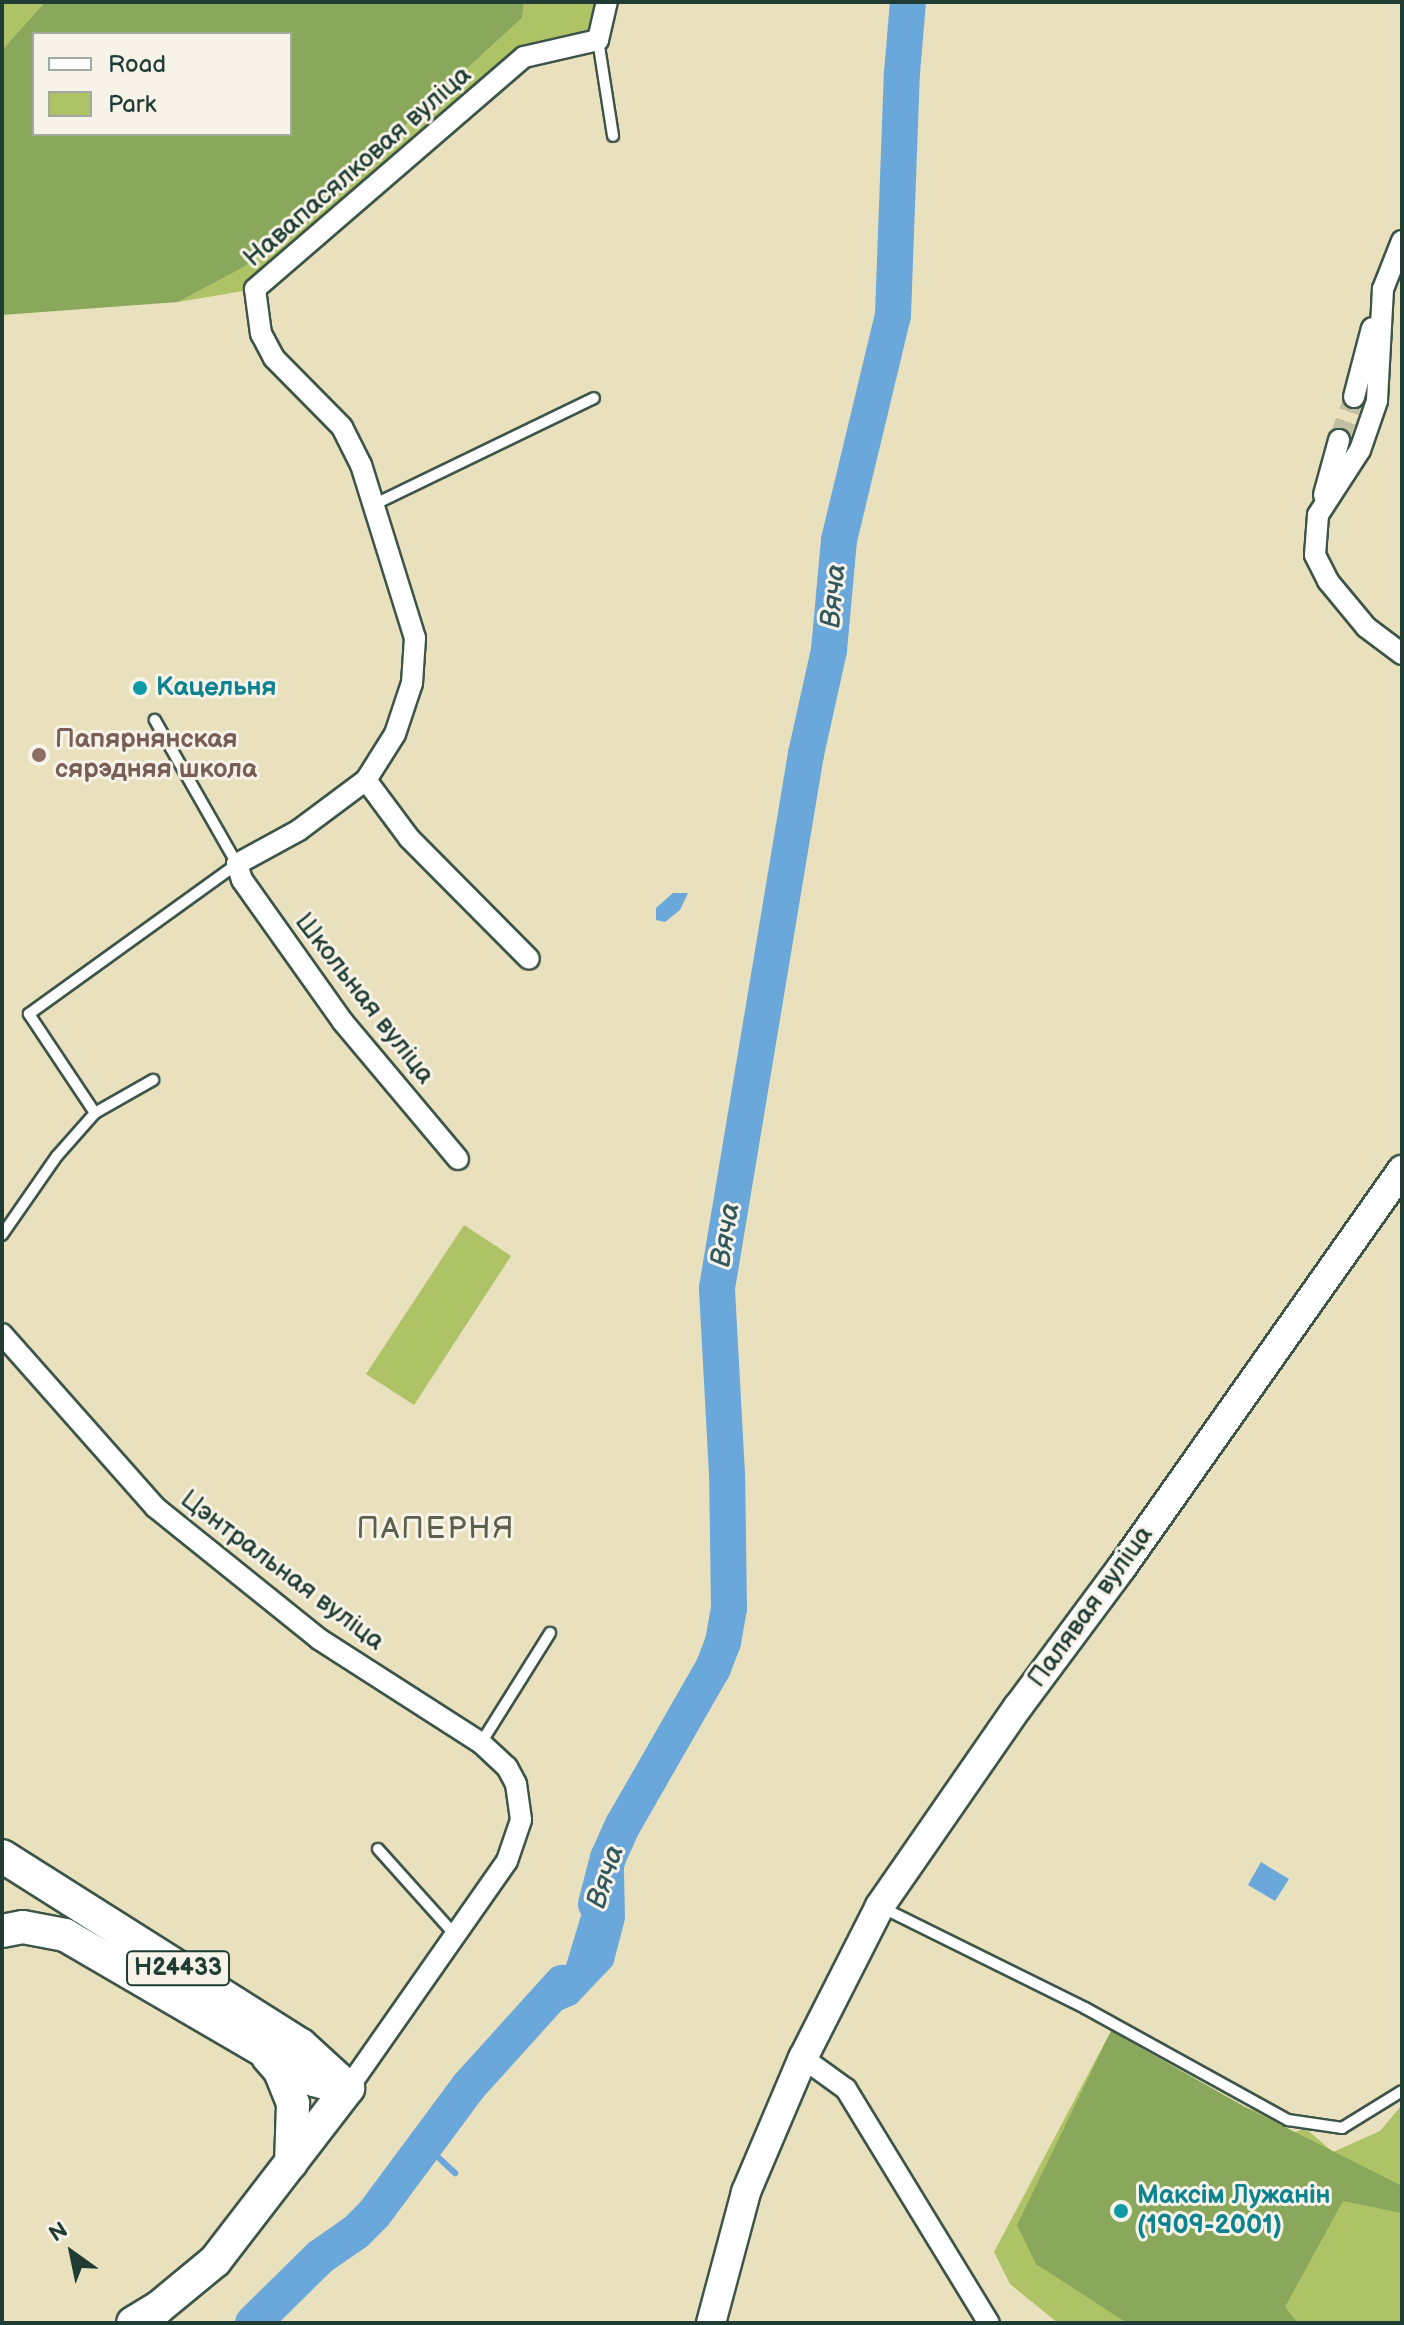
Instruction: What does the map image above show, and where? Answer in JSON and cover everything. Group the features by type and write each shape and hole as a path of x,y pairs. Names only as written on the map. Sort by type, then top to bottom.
{"highway":[{"name":"Н24433","path":"2,1856 301,2045 348,2088"},
{"name":"Н24433","path":"2,1931 23,1927 65,1935 314,2080 348,2088"},
{"name":"Н24433","path":"263,2050 289,2088 294,2132 291,2163"},
{"path":"133,2323 168,2301 215,2261 348,2088"}],"main road":[{"name":"Палявая вуліца","path":"711,2323 746,2192 803,2058 880,1906 1018,1707 1122,1567 1402,1170"}],"street":[{"path":"598,40 607,2"},
{"name":"Навапасялковая вуліца","path":"366,780 395,734 412,683 415,638 375,504 342,427 274,358 261,334 255,289 524,57 598,40"},
{"path":"1354,397 1383,289 1402,241"},
{"path":"1318,515 1360,450 1377,401 1383,289"},
{"path":"1339,440 1318,515 1315,555 1328,581 1366,627 1402,654"},
{"path":"237,864 299,830 366,780 409,838 529,959"},
{"name":"Школьная вуліца","path":"237,864 242,880 343,1022 458,1159"},
{"name":"Цэнтральная вуліца","path":"2,1334 96,1443 155,1507 188,1536 319,1639 481,1743 507,1767 516,1784 521,1820 517,1837 495,1881 456,1936"},
{"path":"348,2088 456,1936"},
{"path":"803,2058 846,2089 989,2323"}],"lane":[{"path":"598,40 613,136"},
{"path":"375,504 594,398"},
{"path":"95,1113 29,1014 237,864 155,720"},
{"path":"2,1235 57,1156 95,1113 153,1080"},
{"path":"481,1743 550,1633"},
{"path":"378,1849 456,1936"},
{"path":"880,1906 1085,2008 1288,2120 1342,2128 1402,2091"}],"green space":[{"path":"2,2 45,2 2,50"},
{"path":"45,2 524,2 522,18 286,235 244,267 178,302 2,315 2,50"},
{"path":"524,2 607,2 598,40 524,57 255,289 178,302 244,267 286,235 522,18"},
{"path":"464,1225 511,1256 414,1405 366,1374"},
{"path":"1111,2031 1245,2107 1275,2118 1274,2129 1289,2135 1305,2128 1333,2152 1380,2131 1402,2105 1402,2323 1058,2323 1010,2284 994,2252"},
{"path":"1111,2031 1245,2107 1402,2186 1402,2213 1343,2201 1285,2307 1298,2323 1127,2323 1036,2264 1017,2225"}],"water":[{"path":"673,893 688,893 680,910 665,922 656,920 656,908"},
{"path":"623,1825 625,1919 613,1965 576,2004 550,2015 528,2017 566,1965 590,1886 608,1858"},
{"path":"1261,1862 1289,1879 1275,1901 1248,1885"}],"waterway":[{"name":"Вяча","path":"596,1904 608,1858 623,1825 713,1668 723,1642 729,1609 727,1474 717,1288 806,754 829,650 839,540 893,315 902,73 908,2"},
{"name":"Вяча","path":"253,2323 320,2257 356,2232 374,2214 469,2086 562,1983"},
{"path":"426,2146 455,2173"}],"tunnel":[{"path":"1339,440 1354,397"}],"place":[{"name":"Кацельня","path":"140,688"},
{"name":"Папярнянская сярэдняя школа","path":"39,755"},
{"name":"Максiм Лужанiн (1909-2001)","path":"1121,2211"}],"district":[{"name":"ПАПЕРНЯ","path":"436,1529"}]}
